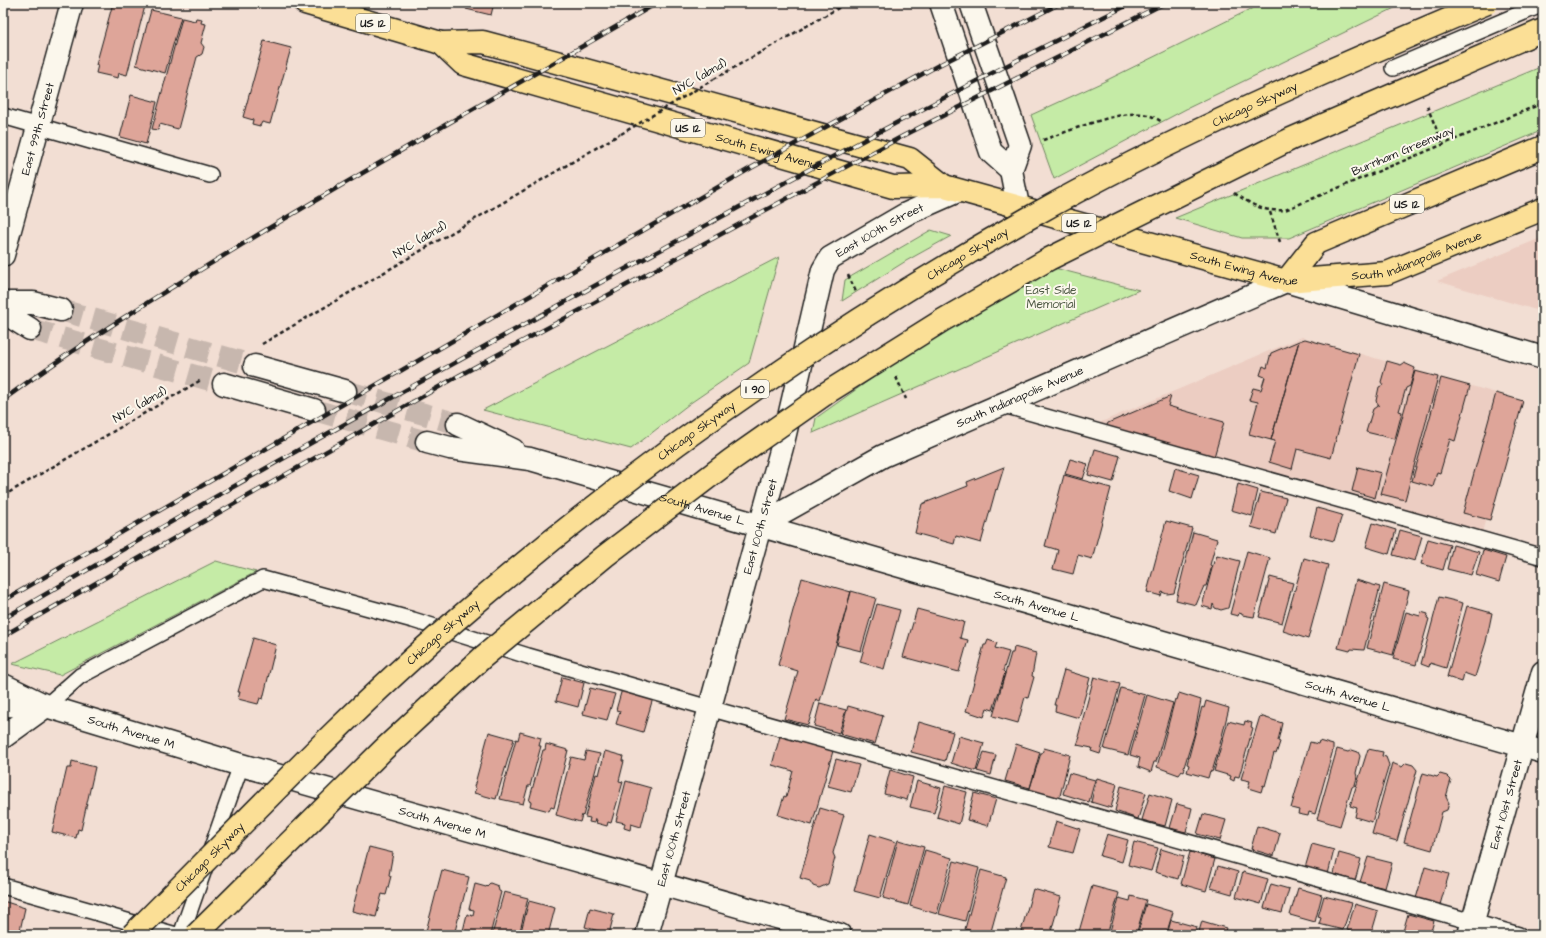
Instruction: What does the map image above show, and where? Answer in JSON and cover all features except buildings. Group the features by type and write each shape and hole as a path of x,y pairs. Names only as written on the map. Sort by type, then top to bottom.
{"main road":[{"name":"South Ewing Avenue","path":"305,3 441,43 483,42 910,159 951,188"},
{"name":"Chicago Skyway","path":"132,935 352,716 452,623 576,520 704,424 808,352 920,282 1029,218 1142,158 1278,92 1488,3"},
{"path":"196,935 384,749 483,657 612,551 731,460 828,392 943,320 1049,259 1291,139 1543,30"},
{"name":"South Ewing Avenue","path":"441,43 463,64 893,187 951,188 1286,281"},
{"name":"South Indianapolis Avenue","path":"1286,281 1316,243 1543,147"},
{"name":"South Indianapolis Avenue","path":"1286,281 1387,273 1543,209"}],"street":[{"name":"East 99th Street","path":"3,255 72,3"},
{"path":"942,3 992,152 1011,170"},
{"path":"971,3 1020,145 1011,170 1018,206"},
{"name":"East 100th Street","path":"647,935 782,447 823,270 830,258 951,188"},
{"name":"South Ewing Avenue","path":"1286,281 1543,358"},
{"name":"South Indianapolis Avenue","path":"760,525 883,456 1286,281"},
{"path":"3,304 33,303 61,310"},
{"path":"3,312 30,329"},
{"path":"257,356 345,391"},
{"path":"224,384 314,410"},
{"name":"South Avenue L","path":"458,424 530,459"},
{"name":"South Avenue L","path":"427,442 450,448 530,459 1543,752"},
{"name":"East 101st Street","path":"1471,928 1543,672"},
{"name":"South Avenue M","path":"3,685 46,706 241,765 840,935"},
{"name":"South Avenue M","path":"3,705 46,706"},
{"path":"3,737 46,706"}],"lane":[{"path":"1393,68 1543,4"},
{"path":"3,116 210,175"},
{"path":"1000,404 1543,557"},
{"path":"46,706 80,676 263,579 413,620 528,656 1471,928 1518,935"},
{"path":"181,935 241,765"},
{"path":"3,886 176,935"}],"path":[{"name":"NYC (abnd)","path":"257,356 621,134 847,3"},
{"name":"Burnham Greenway","path":"1280,242 1270,212 1285,210 1543,103"},
{"name":"NYC (abnd)","path":"3,496 204,378"}],"shaded area":[{"path":"1543,237 1543,312 1437,281"},
{"path":"1302,337 1520,400 1482,532 1099,423"}],"green space":[{"path":"1263,3 1405,3 1186,109 1054,179 1031,115 1103,82"},
{"path":"1543,66 1543,130 1289,238 1242,238 1175,218"},
{"path":"931,230 951,236 906,261 842,301 845,280"},
{"path":"779,257 749,363 689,404 631,449 483,410"},
{"name":"East Side Memorial","path":"1043,265 1139,290 813,433 816,418 899,359"},
{"path":"216,561 256,572 60,675 12,664"}],"tunnel":[{"path":"61,310 255,366"},
{"path":"30,329 224,384"},
{"path":"345,391 458,424"},
{"path":"314,410 427,442"}],"railway":[{"path":"3,400 94,337 251,239 657,3"},
{"path":"3,601 751,168 937,66 1061,3"},
{"path":"3,619 320,438 640,261 1007,65 1132,3"},
{"path":"3,636 460,375 903,136 1165,3"}]}
